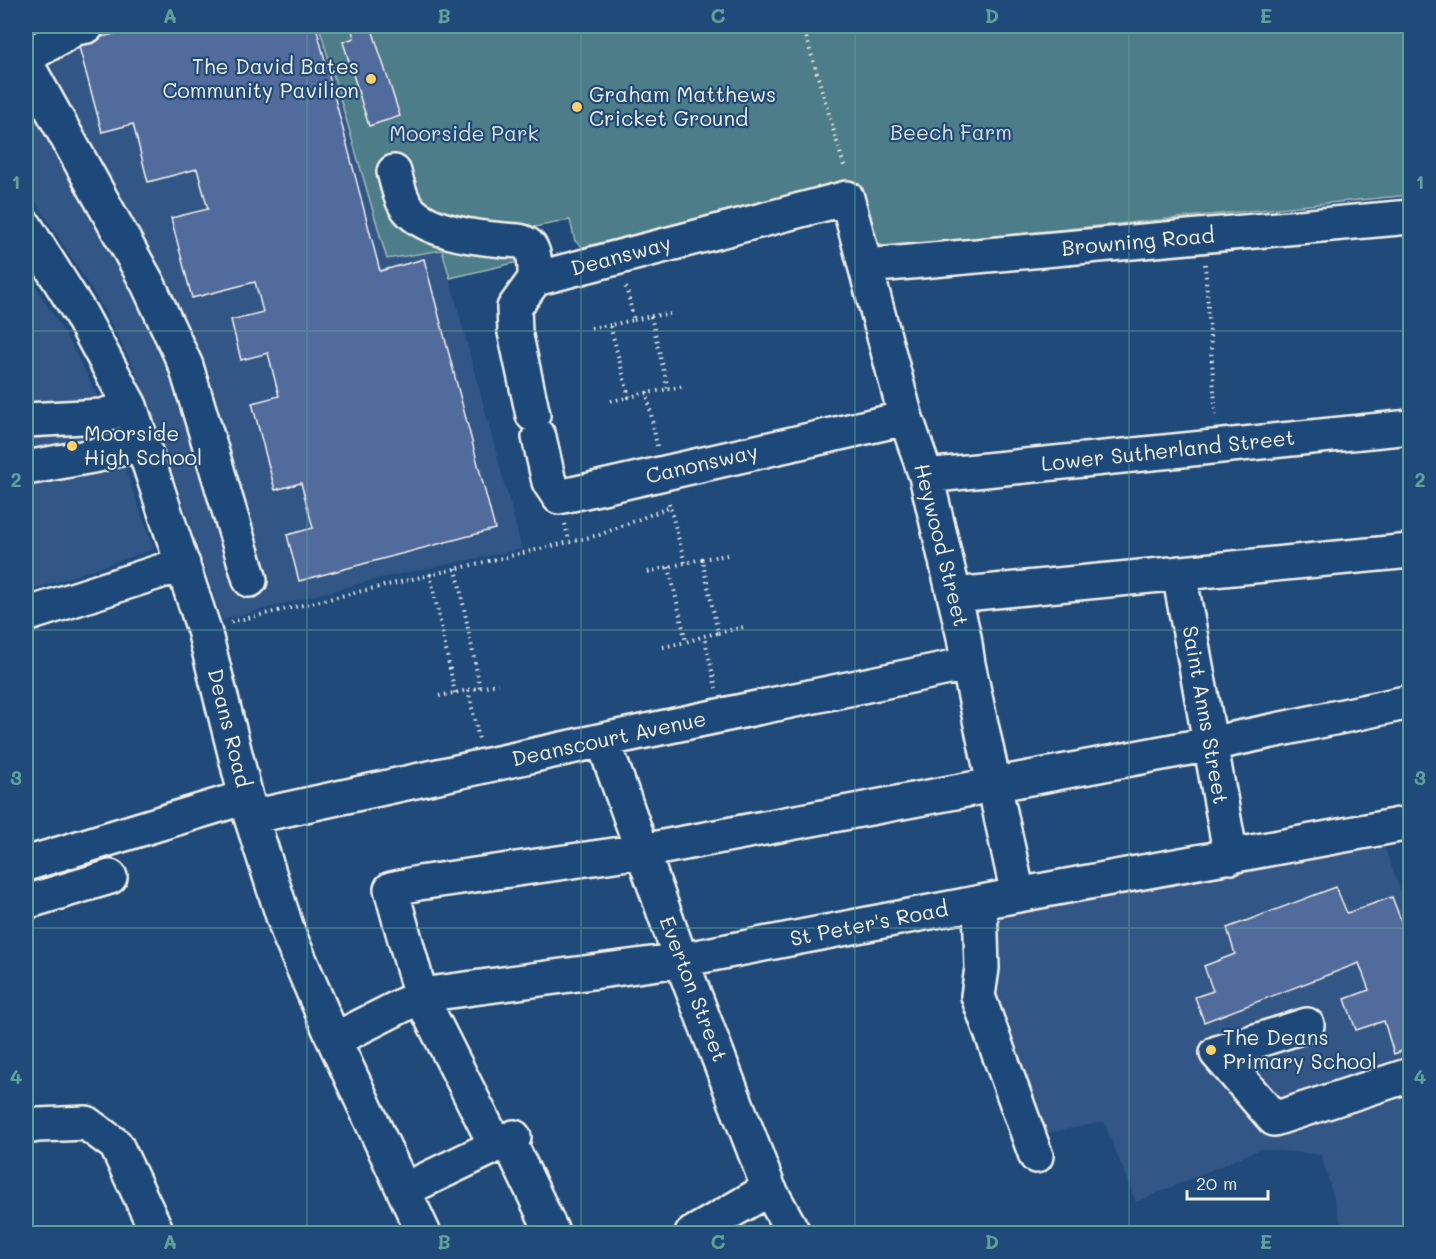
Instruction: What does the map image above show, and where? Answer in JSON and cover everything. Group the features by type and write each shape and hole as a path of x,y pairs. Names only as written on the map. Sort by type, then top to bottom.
{"street":[{"path":"26,57 76,28 87,26"},
{"path":"26,63 148,284 186,366 250,580"},
{"path":"394,172 401,195 410,212 450,231 522,241 530,247 534,257 536,279"},
{"name":"Deansway","path":"536,279 848,198"},
{"name":"Heywood Street","path":"848,198 906,418 926,476 954,595 1018,895"},
{"name":"Browning Road","path":"866,266 1410,217"},
{"name":"Deans Road","path":"26,227 80,313 124,394 143,443 204,630 248,807 289,935 334,1040 424,1233"},
{"name":"Canonsway","path":"536,279 514,308 515,332 549,482 559,497 906,418"},
{"path":"26,420 102,416 124,394"},
{"name":"Lower Sutherland Street","path":"926,476 1410,427"},
{"path":"26,468 98,455 143,443"},
{"path":"954,595 1410,552"},
{"path":"26,615 183,564"},
{"name":"Saint Anns Street","path":"1179,573 1231,857"},
{"name":"Deanscourt Avenue","path":"26,864 73,850 248,807 484,766 722,715 966,650"},
{"path":"553,1233 506,1140 421,997 391,889 642,851 1210,744 1410,702"},
{"name":"Everton Street","path":"603,740 681,960 769,1189 794,1233"},
{"name":"St Peter's Road","path":"334,1040 421,997 436,993 681,960 1018,895 1231,857 1409,829"},
{"path":"26,902 97,881 73,850"},
{"path":"980,902 982,968 978,996 1036,1156"},
{"path":"1307,1025 1217,1053 1274,1119 1410,1075"},
{"path":"26,1127 86,1123 116,1145 158,1233"},
{"path":"404,1190 506,1140"},
{"path":"692,1233 769,1189"}],"path":[{"path":"803,26 849,181 848,198"},
{"path":"1203,236 1219,446"},
{"path":"619,257 634,320"},
{"path":"591,328 670,314"},
{"path":"651,316 668,389"},
{"path":"610,325 629,397"},
{"path":"611,401 686,386"},
{"path":"647,393 670,507 685,563"},
{"path":"204,630 599,535 670,507"},
{"path":"648,572 727,555"},
{"path":"702,559 718,633"},
{"path":"669,567 686,642"},
{"path":"456,568 480,688"},
{"path":"430,574 454,693"},
{"path":"663,647 744,627"},
{"path":"704,636 722,715"},
{"path":"439,696 498,684"},
{"path":"468,690 484,766"}],"shaded area":[{"path":"44,26 319,26 387,259 442,250 522,549 381,578 222,620 167,454 137,374 103,308 26,186 26,31"},
{"name":"Moorside High School","path":"26,271 71,344 102,405 154,549 26,592"},
{"name":"The Deans Primary School","path":"1384,846 1410,916 1410,1233 1344,1233 1321,1155 1261,1149 1136,1202 1104,1122 1043,1134 992,1004 990,917"}],"green space":[{"path":"319,26 1410,26 1410,195 885,247 872,241 853,183 583,247 575,241 570,220 520,230 527,260 450,278 442,250 387,259"}],"building":[{"path":"145,26 316,26 380,271 424,259 495,529 299,581 287,535 313,528 301,483 275,490 252,403 279,396 268,353 241,360 231,320 263,312 255,282 192,298 171,218 208,209 197,169 148,182 133,124 102,132 78,43"},
{"name":"The David Bates Community Pavilion","path":"351,26 371,26 400,116 369,126 343,42 354,38"},
{"path":"1336,887 1347,913 1392,897 1410,944 1410,1048 1394,1054 1384,1021 1356,1030 1345,999 1369,990 1359,963 1204,1022 1195,997 1213,991 1204,966 1235,954 1227,928"}],"place":[{"name":"The David Bates Community Pavilion","path":"371,79"},
{"name":"Graham Matthews Cricket Ground","path":"577,107"},
{"name":"Moorside High School","path":"72,446"},
{"name":"The Deans Primary School","path":"1211,1050"}],"park label":[{"name":"Beech Farm","path":"951,133"},
{"name":"Moorside Park","path":"464,134"}]}
